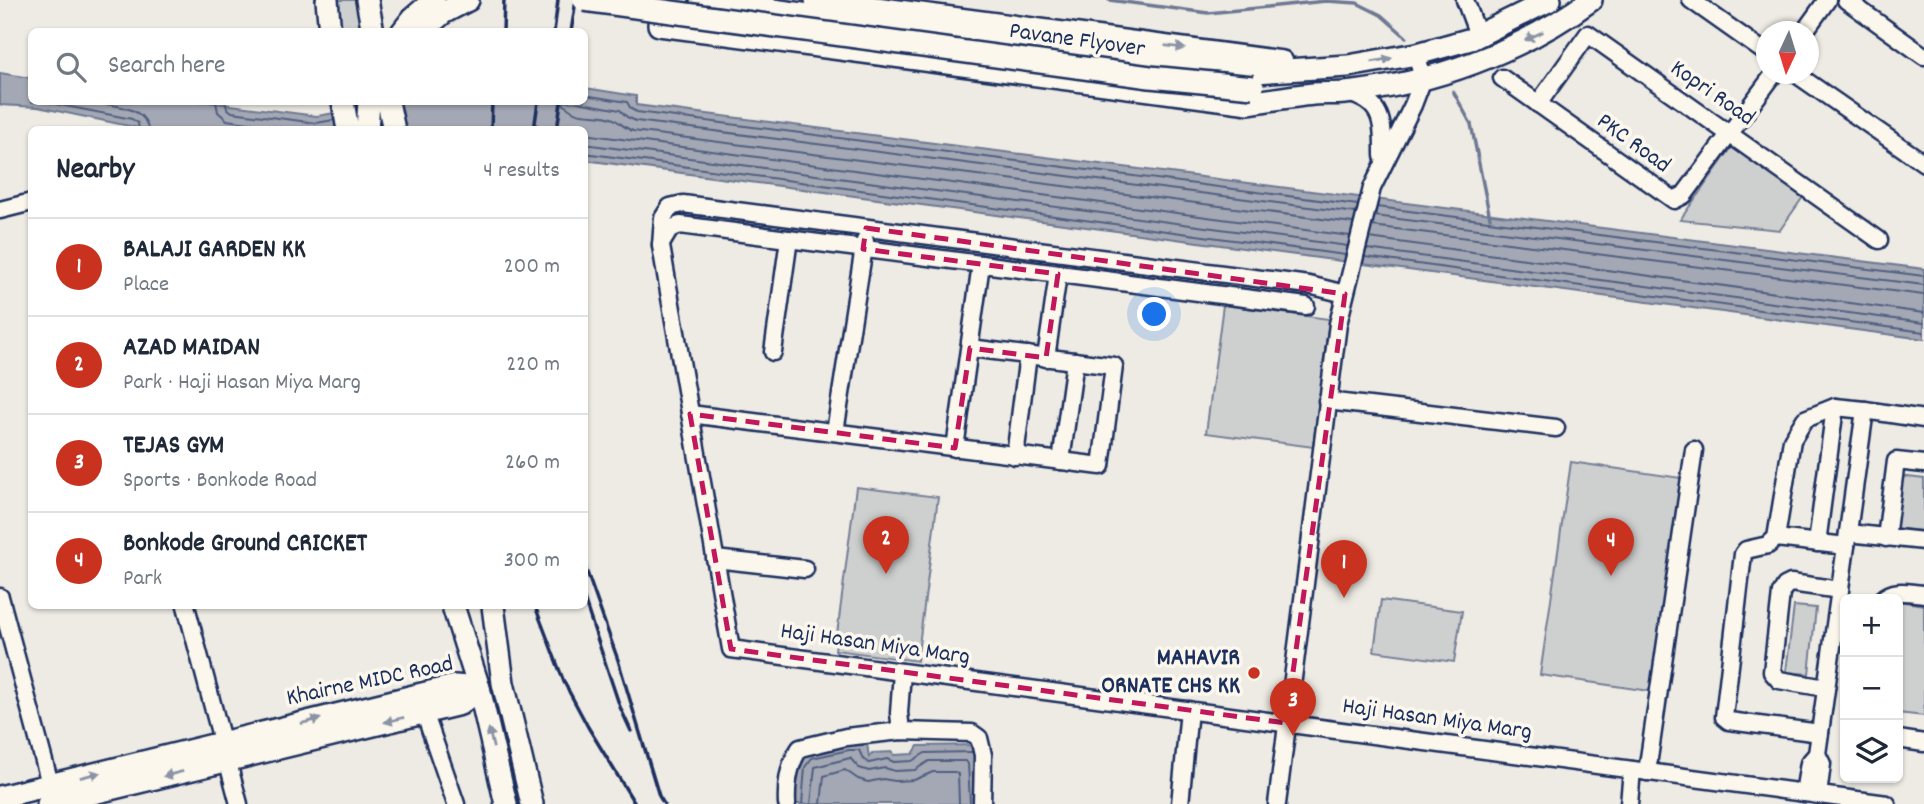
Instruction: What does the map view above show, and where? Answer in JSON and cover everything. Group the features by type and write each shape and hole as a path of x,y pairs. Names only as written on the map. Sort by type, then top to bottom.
{"main road":[{"path":"327,0 330,28"},
{"path":"367,0 372,28"},
{"path":"405,28 434,0"},
{"path":"426,28 443,13 468,0"},
{"name":"Pavane Flyover","path":"584,0 1150,77 1254,80 1315,68"},
{"path":"662,0 659,25 1249,103 1313,94 1345,93 1479,62 1558,24 1591,0"},
{"name":"Pavane Flyover","path":"701,0 1152,62 1254,80 1313,94"},
{"path":"816,0 884,4 1315,68 1348,66 1417,54 1478,36 1550,0"},
{"path":"343,105 347,126"},
{"path":"367,126 369,105"},
{"path":"383,126 386,105"},
{"path":"387,105 393,126"},
{"path":"454,609 479,688"},
{"path":"465,609 479,688 506,804"},
{"path":"484,609 531,804"},
{"path":"493,609 503,683"},
{"name":"Khairne MIDC Road","path":"0,797 52,799 225,751 421,704 460,704 479,688"}],"street":[{"path":"1465,0 1478,36"},
{"path":"1691,0 1756,46"},
{"path":"1812,21 1827,0"},
{"path":"1846,0 1924,57"},
{"name":"Kopri Road","path":"1538,104 1588,34 1879,240"},
{"path":"1277,804 1338,324 1372,188 1413,105 1422,77 1417,54"},
{"name":"PKC Road","path":"1502,78 1674,200 1684,195 1766,84"},
{"path":"1810,84 1924,163"},
{"path":"1345,93 1365,100 1378,113 1384,130 1383,162"},
{"path":"0,210 28,203"},
{"path":"804,569 715,559 661,246 665,214 670,207 678,204 1346,289"},
{"path":"661,246 670,229 680,225 1306,306"},
{"path":"835,432 866,228"},
{"path":"773,352 789,239"},
{"path":"955,448 981,264"},
{"path":"1046,358 1058,274"},
{"path":"690,414 1101,467 1114,366 970,348"},
{"path":"1015,456 1028,355"},
{"path":"1061,461 1075,361"},
{"path":"1327,401 1556,428"},
{"path":"1817,543 1835,407"},
{"path":"1820,733 1729,721 1724,717 1743,554 1746,550 1768,545 1776,538 1792,440 1805,419 1835,407 1924,419"},
{"path":"1811,794 1822,764 1817,754 1865,410"},
{"path":"1629,804 1639,771 1694,450"},
{"path":"1886,538 1896,461 1924,464"},
{"path":"1776,538 1817,543 1886,538 1924,541"},
{"name":"Haji Hasan Miya Marg","path":"715,559 731,649 1887,804"},
{"path":"1826,688 1785,682 1775,677 1773,672 1781,593 1785,586 1791,583 1840,590"},
{"path":"1888,594 1924,594"},
{"path":"0,597 52,799"},
{"path":"187,609 239,804"},
{"path":"901,731 899,713 902,671"},
{"path":"421,704 456,804"},
{"path":"1180,804 1189,710"},
{"path":"787,804 786,788 792,760 800,748 846,737 901,731 972,733 979,738 983,755 982,804"},
{"path":"1903,740 1924,743"}],"highlighted area":[{"path":"866,228 1345,294 1286,723 731,649 690,414 955,448 970,348 1046,358 1058,274 863,249"}],"shaded area":[{"path":"335,0 357,0 362,28 339,28"},
{"path":"1732,147 1803,197 1780,230 1680,220"},
{"path":"1223,305 1329,319 1313,447 1206,433"},
{"path":"1571,462 1681,478 1650,691 1540,675"},
{"path":"1900,476 1924,479 1924,531 1893,528"},
{"path":"856,487 938,497 917,661 835,650"},
{"path":"1381,600 1462,611 1454,662 1374,651"},
{"path":"1903,602 1924,605 1924,716 1903,714"},
{"path":"1794,606 1816,608 1809,674 1786,672"}],"water":[{"path":"0,73 28,78 28,105 231,105 317,116 382,105 588,105 588,88 636,96 636,105 1924,269 1924,339 588,160 588,126 129,126 38,107 0,105"},
{"path":"849,742 867,743 869,757 872,753 913,754 918,746 978,745 986,804 795,804 797,773 803,757 819,749"}],"waterway":[{"path":"1109,0 1208,13 1326,1 1357,3 1381,15 1406,37"},
{"path":"1453,91 1471,124 1490,218"}],"railway":[{"path":"503,28 504,0"},
{"path":"554,28 558,0"},
{"path":"572,28 576,0"},
{"path":"491,126 492,105"},
{"path":"535,126 538,105"},
{"path":"558,126 561,105"},
{"path":"588,575 618,660 659,796 664,804"},
{"path":"536,609 564,682 635,804"},
{"path":"587,609 620,707 631,731"}],"place":[{"name":"AZAD MAIDAN","path":"886,574"},
{"name":"Bonkode Ground CRICKET","path":"1611,576"},
{"name":"BALAJI GARDEN KK","path":"1344,598"},
{"name":"MAHAVIR ORNATE CHS KK","path":"1254,673"},
{"name":"TEJAS GYM","path":"1293,736"}]}
